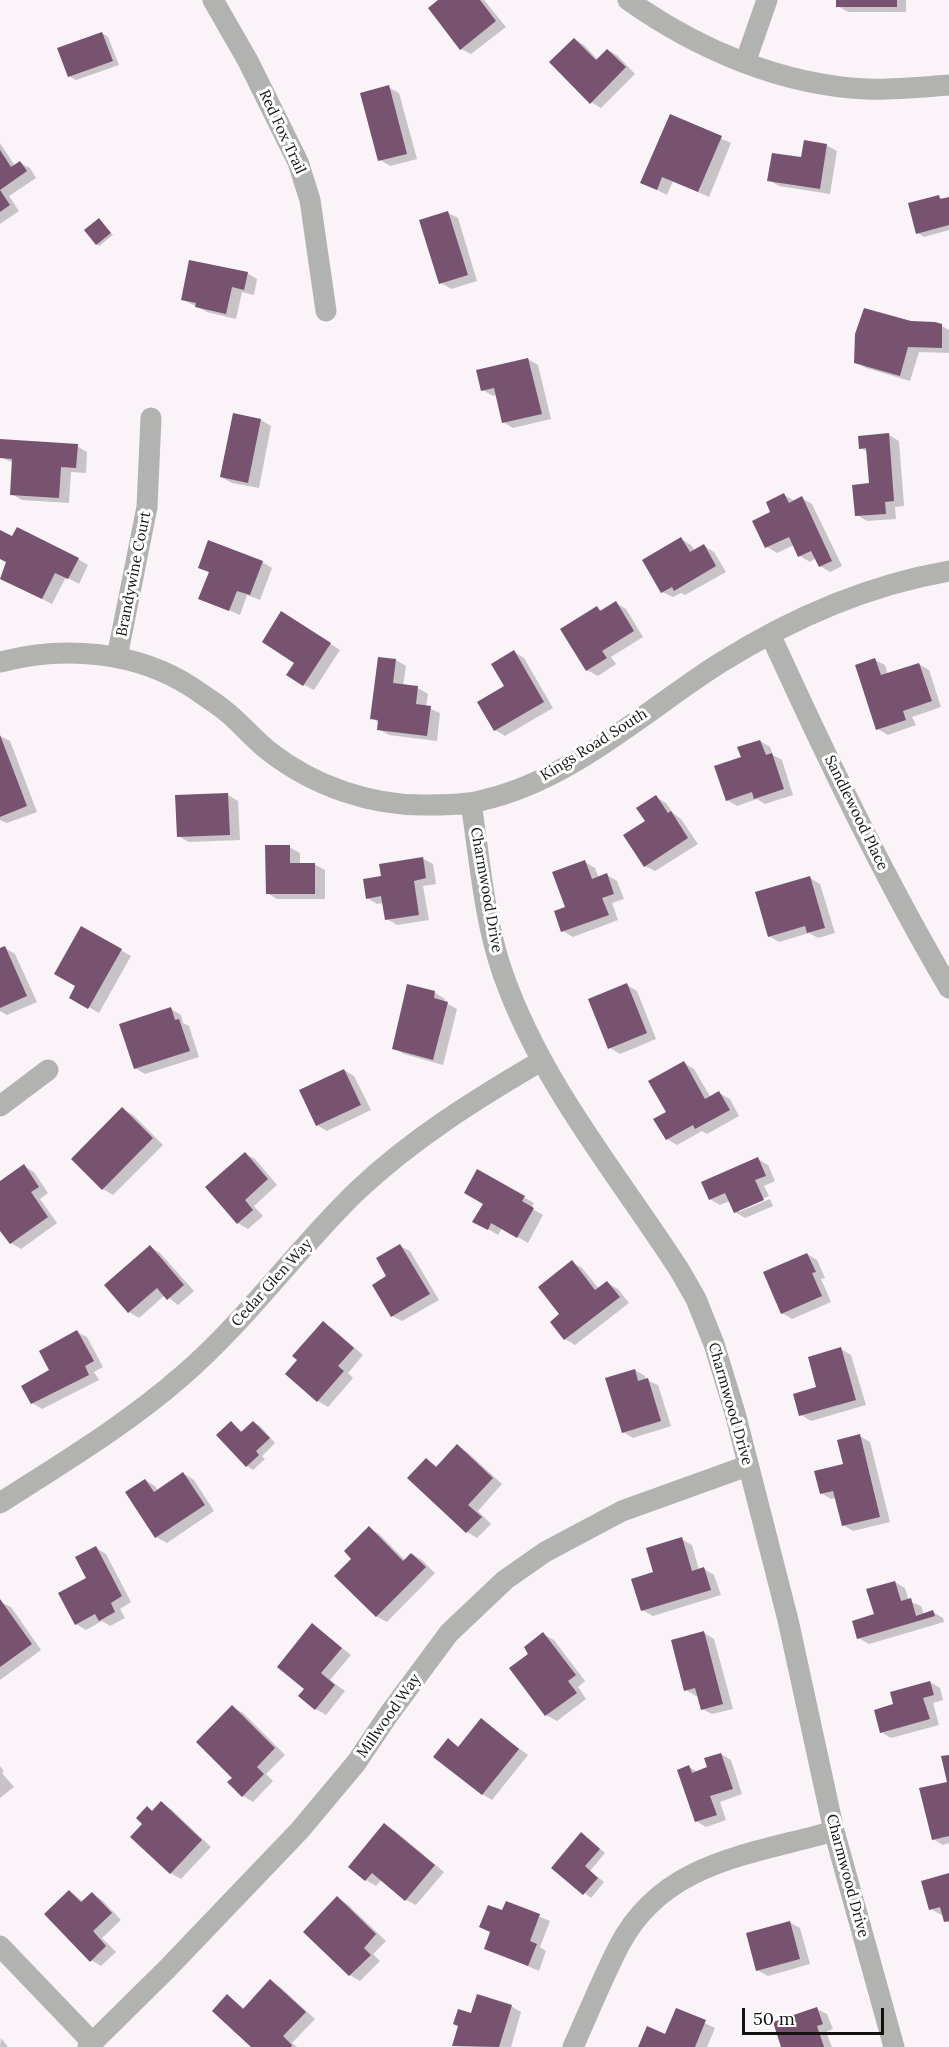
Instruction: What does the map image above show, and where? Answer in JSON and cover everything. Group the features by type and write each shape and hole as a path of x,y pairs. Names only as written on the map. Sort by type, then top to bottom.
{"street":[{"name":"Red Fox Trail","path":"213,0 248,61 298,162 310,200 326,310"},
{"path":"628,0 695,41 745,63 778,73 836,86 866,89 949,85"},
{"path":"745,63 767,0"},
{"name":"Brandywine Court","path":"117,657 145,524 152,418"},
{"name":"Kings Road South","path":"0,662 52,653 117,657 162,672 190,686 224,710 270,752 309,777 330,786 368,799 391,803 423,805 471,803 512,792 549,776 721,662 770,634 833,604 879,588 949,571"},
{"name":"Sandlewood Place","path":"770,634 906,914 949,988"},
{"name":"Charmwood Drive","path":"471,803 490,927 522,1020 541,1061 567,1105 662,1243 696,1299 714,1344 735,1413 788,1620 834,1831 894,2047"},
{"name":"Cedar Glen Way","path":"0,1503 128,1420 182,1376 213,1347 325,1224 383,1168 454,1114 541,1061"},
{"path":"0,1106 48,1070"},
{"name":"Millwood Way","path":"90,2045 167,1969 300,1830 356,1763 388,1714 449,1633 505,1580 545,1552 621,1511 747,1466"},
{"path":"573,2047 619,1945 635,1921 654,1900 689,1875 718,1863 834,1831"},
{"path":"0,1946 90,2045"}],"building":[{"path":"438,0 480,0 496,21 460,50 428,8"},
{"path":"836,0 897,0 897,7 836,7"},
{"path":"102,32 113,61 68,77 57,48"},
{"path":"574,38 596,60 607,49 626,67 590,104 549,62"},
{"path":"389,85 407,154 378,161 360,93"},
{"path":"670,114 722,136 698,192 662,177 657,190 640,183"},
{"path":"804,140 827,144 820,189 767,181 772,153 801,157"},
{"path":"0,150 11,167 20,161 27,171 0,190"},
{"path":"0,190 10,205 0,212"},
{"path":"939,195 940,199 949,197 949,225 916,234 908,203"},
{"path":"448,211 468,275 439,284 419,220"},
{"path":"99,218 111,233 96,245 84,230"},
{"path":"189,260 248,272 244,290 232,287 226,314 195,307 196,303 181,300"},
{"path":"864,308 911,321 942,324 942,348 908,347 900,376 854,363 855,334"},
{"path":"528,358 542,414 502,423 494,388 481,391 476,370"},
{"path":"233,413 261,419 248,483 220,477"},
{"path":"889,433 894,501 885,502 886,514 855,516 852,485 869,483 866,448 859,449 858,436"},
{"path":"0,439 78,444 76,468 61,467 59,498 10,495 12,459 0,458"},
{"path":"784,493 789,503 802,496 832,561 819,567 811,551 798,557 789,537 765,548 752,521 770,512 766,502"},
{"path":"17,527 79,558 68,579 55,573 42,599 0,579 6,562 0,559 0,530 12,536"},
{"path":"681,537 690,552 704,544 716,566 674,591 672,587 661,593 642,560"},
{"path":"208,540 263,561 250,595 237,591 229,611 198,599 209,572 198,568"},
{"path":"616,601 634,631 602,651 607,658 586,671 560,629 597,606 600,611"},
{"path":"281,611 331,643 303,686 286,675 294,663 262,642"},
{"path":"514,650 544,702 494,731 477,702 504,686 491,664"},
{"path":"378,657 396,659 393,683 418,686 416,704 431,706 427,736 377,730 378,720 370,719"},
{"path":"875,658 881,675 919,663 932,701 903,711 906,720 876,730 855,665"},
{"path":"0,735 27,806 0,817"},
{"path":"760,740 766,755 772,753 784,789 754,799 752,792 726,801 714,766 741,757 737,747"},
{"path":"228,793 230,835 177,837 175,795"},
{"path":"656,795 668,813 671,811 688,838 644,867 623,835 645,821 636,808"},
{"path":"265,845 290,845 290,863 315,863 315,894 266,894"},
{"path":"423,857 426,878 414,881 419,915 385,920 381,896 366,899 363,879 381,876 379,864"},
{"path":"585,860 592,879 607,873 614,894 602,898 609,915 561,932 554,911 565,907 552,872"},
{"path":"810,876 825,928 807,933 805,926 768,937 755,892"},
{"path":"81,926 122,949 88,1009 69,998 75,986 54,974"},
{"path":"5,946 27,996 0,1008 0,948"},
{"path":"627,983 647,1033 608,1049 588,999"},
{"path":"407,984 435,991 434,998 448,1002 433,1060 392,1049"},
{"path":"171,1007 175,1020 179,1019 190,1051 134,1069 119,1024"},
{"path":"684,1061 705,1099 719,1091 730,1110 695,1129 693,1125 666,1140 653,1119 666,1112 648,1081"},
{"path":"344,1069 361,1105 316,1126 299,1090"},
{"path":"122,1107 153,1138 102,1190 71,1159"},
{"path":"245,1152 268,1179 245,1200 253,1210 237,1224 205,1187"},
{"path":"758,1157 766,1176 755,1180 764,1200 734,1213 725,1193 709,1200 701,1182"},
{"path":"24,1164 39,1187 31,1192 48,1217 10,1244 0,1231 0,1181"},
{"path":"477,1169 525,1196 522,1201 534,1208 517,1238 491,1223 488,1230 472,1222 483,1204 464,1193"},
{"path":"400,1244 430,1294 391,1317 372,1285 386,1276 376,1258"},
{"path":"150,1245 184,1285 167,1300 157,1288 128,1313 104,1285"},
{"path":"807,1253 816,1272 812,1273 822,1296 781,1314 763,1272"},
{"path":"572,1260 595,1290 607,1281 620,1297 564,1340 550,1322 559,1314 538,1287"},
{"path":"323,1321 354,1348 338,1366 344,1371 317,1402 285,1374 297,1360 292,1356"},
{"path":"77,1330 94,1361 85,1366 89,1375 31,1404 21,1386 49,1370 39,1351"},
{"path":"841,1347 856,1400 799,1416 793,1394 816,1387 808,1357"},
{"path":"635,1369 638,1381 648,1378 661,1421 622,1433 605,1378"},
{"path":"231,1421 241,1432 253,1421 270,1438 256,1451 259,1455 246,1467 216,1435"},
{"path":"860,1434 880,1517 842,1526 833,1491 820,1494 814,1471 843,1464 837,1440"},
{"path":"457,1444 493,1478 468,1505 482,1517 466,1533 407,1478 426,1458 436,1467"},
{"path":"183,1472 205,1505 155,1538 125,1492 145,1479 154,1492"},
{"path":"369,1526 403,1561 411,1553 426,1567 376,1617 334,1576 351,1559 344,1551"},
{"path":"682,1537 692,1571 704,1567 711,1590 641,1611 631,1579 653,1572 646,1548"},
{"path":"96,1546 122,1596 111,1603 115,1612 99,1621 95,1614 75,1625 58,1593 86,1578 75,1557"},
{"path":"895,1581 901,1601 911,1598 916,1616 933,1610 935,1616 857,1639 852,1621 874,1614 866,1589"},
{"path":"0,1599 32,1644 0,1667"},
{"path":"312,1623 342,1648 321,1673 335,1685 315,1710 298,1696 304,1689 277,1667"},
{"path":"704,1631 723,1704 701,1710 695,1688 684,1691 671,1640"},
{"path":"543,1632 576,1675 568,1681 577,1693 545,1716 509,1668 528,1654 524,1647"},
{"path":"930,1681 934,1695 923,1698 930,1719 880,1733 874,1710 893,1704 890,1692"},
{"path":"232,1705 275,1748 257,1767 264,1774 242,1797 227,1782 232,1778 196,1742"},
{"path":"481,1718 519,1749 482,1795 433,1757 448,1738 458,1747"},
{"path":"721,1753 733,1789 710,1796 717,1815 695,1822 677,1770 689,1765 692,1773 707,1767 704,1758"},
{"path":"949,1755 949,1836 932,1840 919,1788 947,1782 941,1756"},
{"path":"161,1801 202,1840 170,1874 130,1837 142,1824 136,1818 147,1806 152,1811"},
{"path":"384,1823 435,1865 405,1901 372,1873 365,1881 348,1867"},
{"path":"581,1832 600,1849 585,1866 598,1878 583,1895 551,1868"},
{"path":"949,1873 949,1921 944,1922 940,1907 929,1910 921,1881"},
{"path":"69,1890 81,1902 92,1892 112,1913 93,1931 106,1946 90,1962 44,1914"},
{"path":"337,1896 376,1934 364,1948 371,1955 349,1976 303,1932"},
{"path":"506,1901 540,1914 530,1941 537,1944 528,1966 484,1949 490,1932 479,1927 488,1905 502,1910"},
{"path":"790,1921 800,1959 756,1971 746,1933"},
{"path":"270,1979 306,2012 283,2036 292,2045 291,2047 251,2047 212,2011 227,1994 243,2009"},
{"path":"477,1994 512,2005 499,2047 452,2046 458,2026 453,2024 458,2009 471,2013"},
{"path":"817,2007 823,2024 817,2026 824,2047 781,2047 773,2022"},
{"path":"676,2008 706,2020 695,2047 638,2047 647,2026 665,2034"}]}
